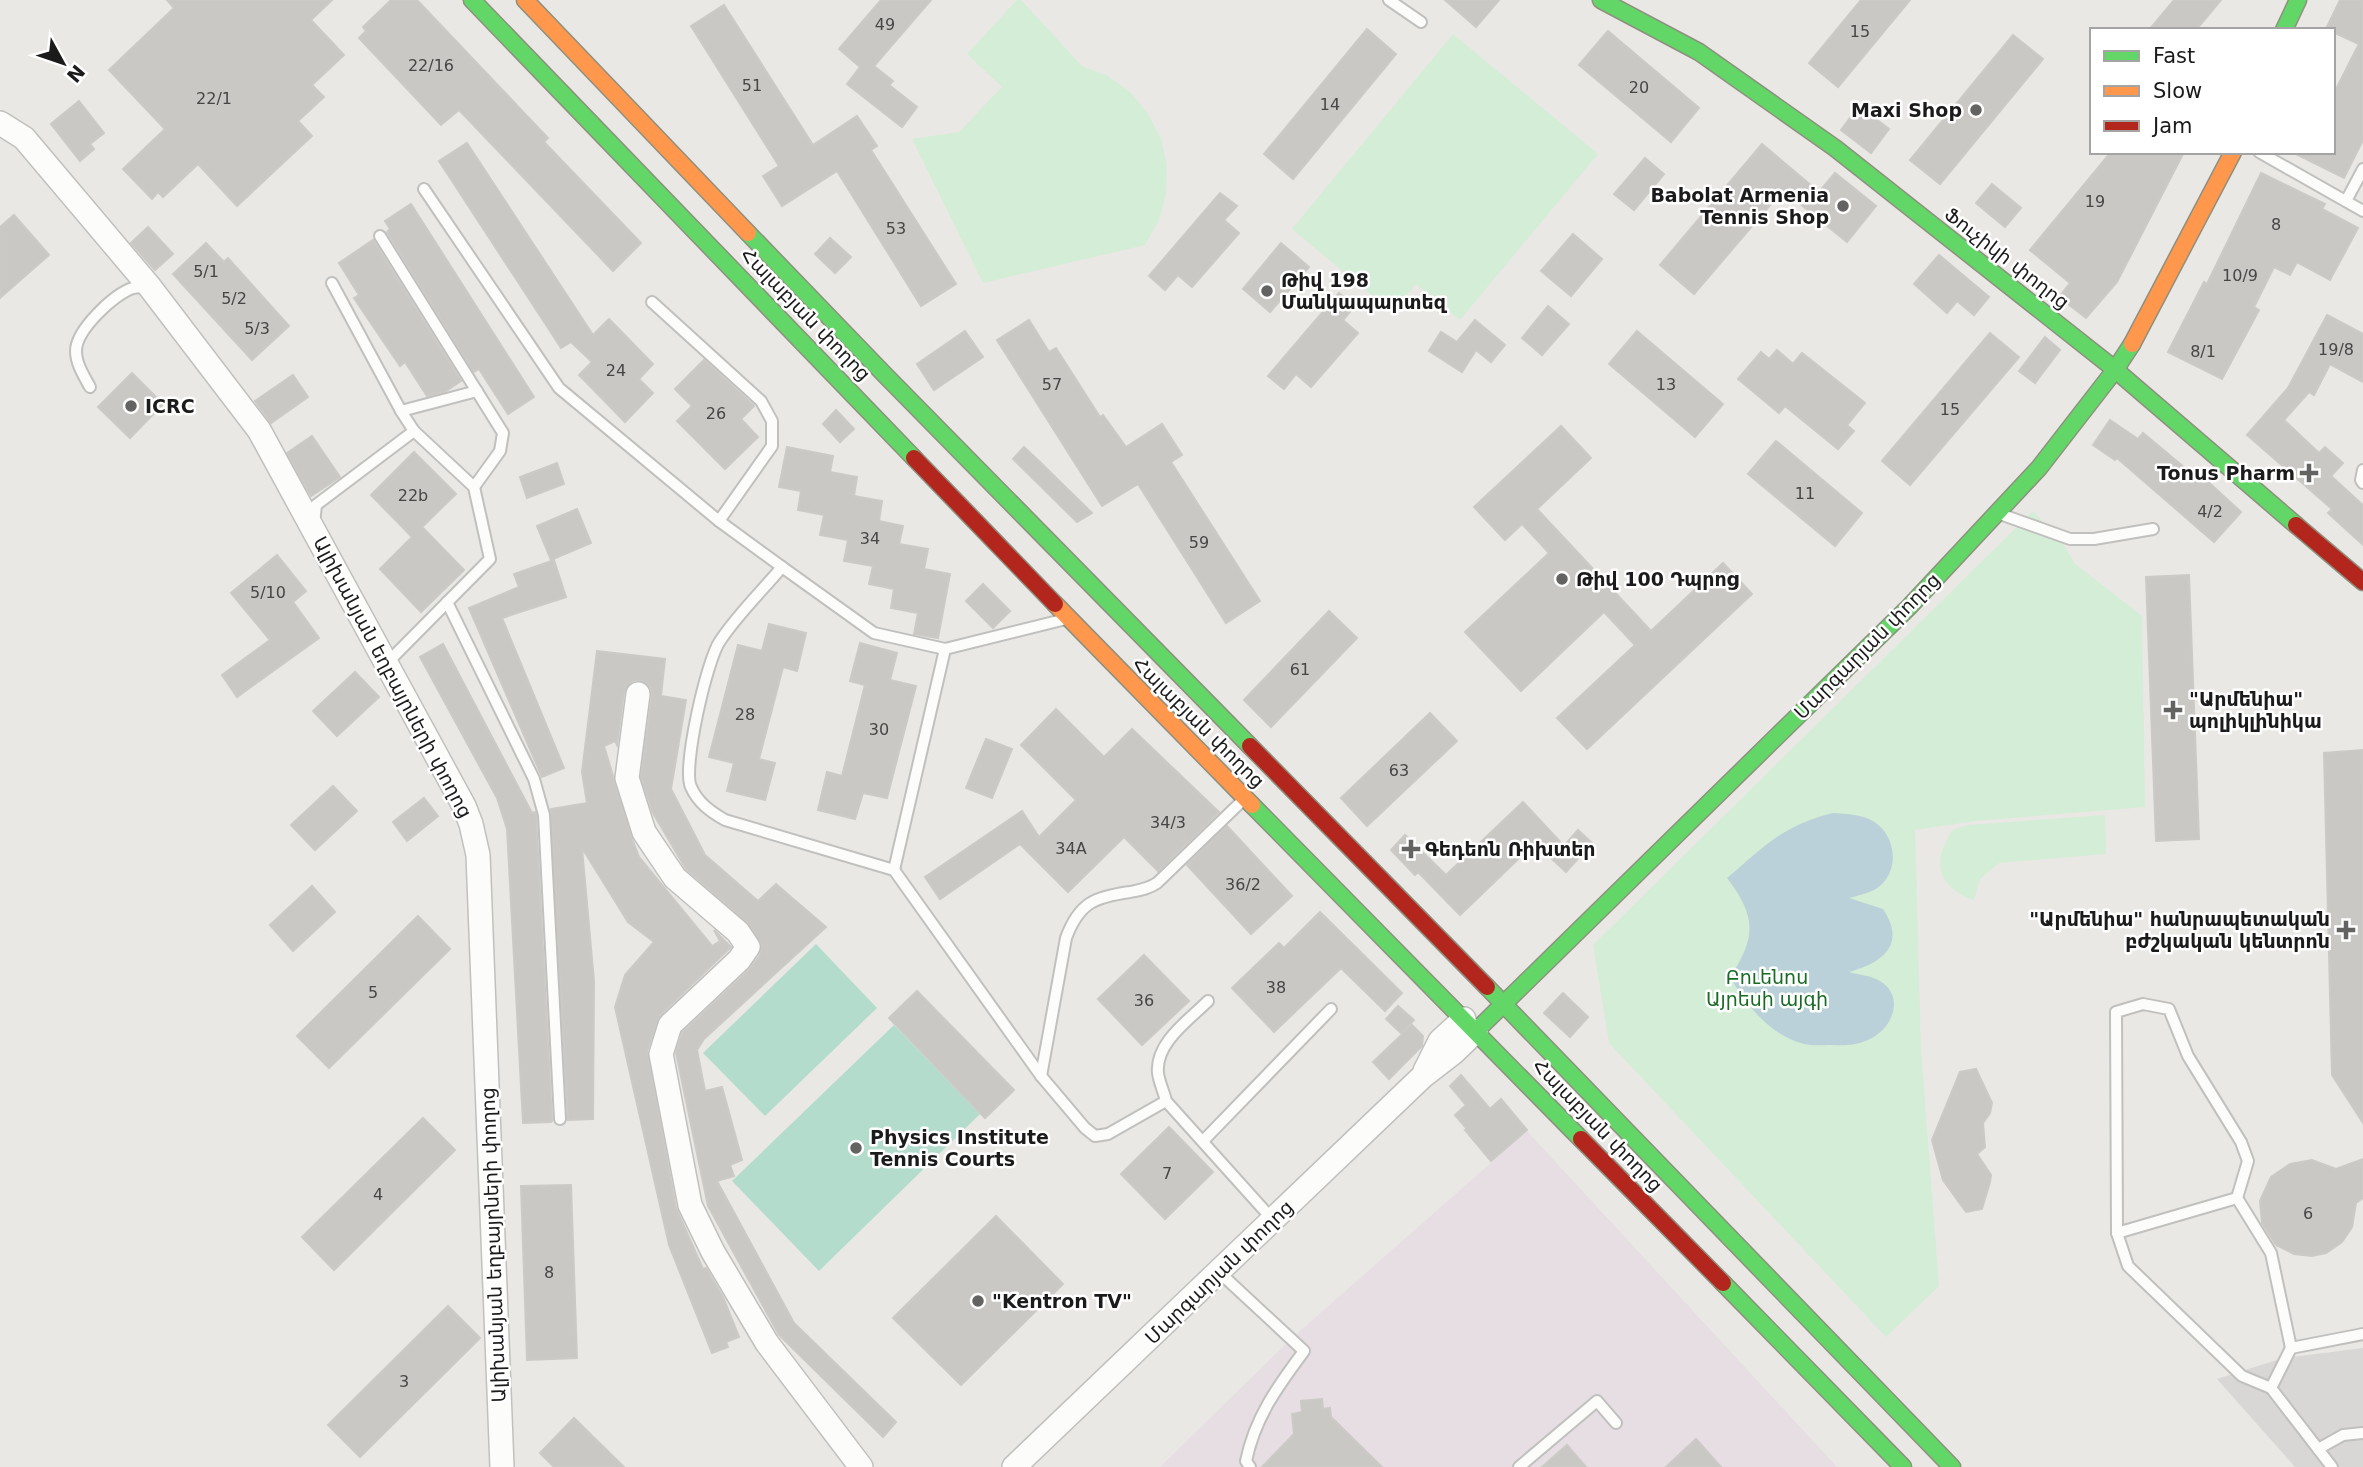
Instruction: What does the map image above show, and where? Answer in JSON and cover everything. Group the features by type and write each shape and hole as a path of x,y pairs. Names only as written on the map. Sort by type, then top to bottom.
{"main road":[{"name":"Հալաբյան փողոց","path":"472,0 1068,618 1245,797 1482,1010 1952,1467"},
{"name":"Հալաբյան փողոց","path":"525,0 885,376 1482,1010 1903,1467"},
{"name":"Ֆուչիկի փողոց","path":"1601,0 1699,52 1835,148 2114,369 2363,582"},
{"path":"2285,28 2298,0"},
{"path":"2291,28 2303,0"},
{"path":"543,73 556,74 565,68 571,59 569,46"},
{"name":"Մարգարյան փողոց","path":"1669,820 2035,464 2114,369 2226,154"},
{"name":"Մարգարյան փողոց","path":"1482,1010 1909,607 2039,468 2141,329 2232,154"},
{"name":"Մարգարյան փողոց","path":"1482,1010 1505,979"}],"street":[{"name":"Ալիխանյան եղբայրների փողոց","path":"0,123 24,138 149,286 260,430 464,806 471,824 478,855 502,1467"},
{"path":"638,694 627,778 644,832 675,878 738,932 748,947 739,960 670,1025 661,1054 690,1205 713,1252 767,1343 862,1467"},
{"name":"Մարգարյան փողոց","path":"1014,1467 1422,1077 1440,1041 1482,1010"}],"lane":[{"path":"1389,0 1421,22"},
{"path":"2263,154 2363,211"},
{"path":"2346,201 2363,169"},
{"path":"424,188 559,388 719,521 874,633 945,649 1068,618"},
{"path":"380,236 503,433 500,451 474,487"},
{"path":"332,283 414,431 474,487 490,559 387,663"},
{"path":"90,387 78,366 75,349 83,330 112,300 132,289 149,286"},
{"path":"652,302 761,401 772,421 772,446 719,521"},
{"path":"401,411 477,391"},
{"path":"314,527 316,505 414,431"},
{"path":"2363,470 2363,483"},
{"path":"1997,513 2070,539 2094,539 2153,529"},
{"path":"782,567 718,643 698,711 688,769 690,786 701,802 725,820 894,870 1041,1076 1085,1128 1096,1136 1108,1134 1166,1101"},
{"path":"447,603 534,779 544,815 561,1119"},
{"path":"894,870 945,649"},
{"path":"1041,1076 1066,938 1073,920 1089,902 1103,895 1149,888 1157,883 1245,797"},
{"path":"1208,1001 1167,1042 1163,1050 1158,1073 1166,1101 1273,1220"},
{"path":"2271,1388 2291,1348 2271,1253 2237,1198 2248,1161 2241,1142 2188,1056 2169,1009 2143,1004 2116,1012 2118,1233 2128,1266 2242,1376 2271,1388 2332,1467"},
{"path":"1203,1141 1331,1009"},
{"path":"2118,1233 2237,1198"},
{"path":"1219,1272 1304,1351 1268,1400 1251,1437 1246,1461 1250,1467"},
{"path":"2291,1348 2363,1334"},
{"path":"1519,1467 1597,1401 1616,1423"},
{"path":"2318,1449 2343,1435 2363,1433"}],"shaded area":[{"path":"1527,1131 1837,1467 1160,1467 1291,1339"},
{"path":"2363,1348 2363,1467 2295,1467 2217,1379 2283,1358"}],"green space":[{"path":"1017,0 1021,0 1082,66 1108,76 1131,93 1148,114 1161,139 1167,166 1166,194 1159,220 1145,245 983,283 912,139 959,132 1002,87 967,54"},
{"path":"1453,34 1598,154 1460,320 1416,284 1392,312 1292,229"},
{"name":"Բուենոս Այրեսի այգի","path":"2033,511 2065,547 2075,564 2142,616 2145,807 1975,821 1915,830 1921,1051 1939,1286 1886,1337 1609,1043 1593,945"},
{"path":"2105,815 2106,854 1999,863 1980,879 1974,900 1950,887 1942,873 1940,865 1944,846 1951,832 1958,828 1968,825"},
{"path":"816,944 877,1008 765,1116 703,1053"},
{"name":"Physics Institute Tennis Courts","path":"894,1025 980,1114 819,1271 732,1181"}],"water":[{"path":"1833,813 1857,815 1871,820 1890,841 1893,860 1887,878 1873,890 1849,898 1883,909 1890,922 1891,942 1881,958 1849,972 1880,981 1888,988 1894,1004 1893,1013 1884,1029 1868,1040 1845,1045 1810,1045 1792,1040 1770,1027 1744,998 1730,977 1745,950 1750,927 1744,904 1727,878 1764,846 1787,831"}],"building":[{"path":"167,0 332,0 311,20 344,55 312,85 324,97 298,121 312,136 237,206 198,164 163,197 158,192 152,199 123,169 165,129 109,70 174,8"},
{"path":"391,0 417,0 548,138 544,142 641,243 613,271 459,110 441,125 359,38 366,31 363,27"},
{"path":"881,0 931,0 874,66 893,81 889,85 917,107 902,127 847,84 860,67 839,49"},
{"path":"1445,0 1499,0 1476,27"},
{"path":"1861,0 1910,0 1838,87 1809,63"},
{"path":"2174,0 2221,0 2198,28 2151,28"},
{"path":"2340,0 2363,0 2363,140 2344,178 2296,154 2335,154 2335,91 2359,44 2335,33 2335,28 2326,28"},
{"path":"724,5 813,145 857,116 877,146 871,150 956,284 921,306 837,171 782,206 763,176 779,166 691,26"},
{"path":"1367,29 1396,54 1293,179 1264,154"},
{"path":"1608,31 1699,108 1671,142 1579,65"},
{"name":"Maxi Shop","path":"2013,35 2043,59 1940,184 1910,160"},
{"path":"79,101 104,133 90,144 94,149 80,161 51,124"},
{"path":"1859,106 1889,129 1871,153 1841,130"},
{"path":"467,143 593,335 609,319 653,364 639,379 653,393 625,422 579,375 592,362 571,342 561,348 439,161"},
{"path":"1762,144 1819,192 1835,173 1876,206 1847,242 1783,190 1694,294 1660,265"},
{"path":"2109,154 2183,154 2117,282 2086,318 2059,297 2070,283 2030,250"},
{"path":"1645,158 1664,174 1634,210 1614,194"},
{"path":"2261,173 2325,204 2322,209 2358,228 2330,280 2297,262 2290,275 2274,267 2254,307 2259,310 2222,379 2168,352 2204,282 2207,284"},
{"path":"1992,184 2021,208 2005,227 1976,203"},
{"path":"1220,193 1237,206 1224,220 1239,233 1192,287 1178,275 1165,290 1149,276"},
{"path":"411,204 534,397 508,414 479,369 474,372 387,232 390,229 385,221"},
{"path":"14,215 49,255 0,298 0,227"},
{"path":"148,227 173,254 155,270 131,243"},
{"path":"1573,234 1602,259 1571,296 1541,271"},
{"path":"830,238 851,257 835,273 815,254"},
{"path":"373,240 461,381 446,391 427,396 405,362 400,366 354,298 359,295 339,263"},
{"path":"206,243 224,262 228,258 289,326 252,360 173,274"},
{"path":"1281,243 1309,267 1270,312 1243,289"},
{"path":"1939,255 1989,297 1974,315 1957,301 1947,313 1914,284"},
{"path":"1339,293 1355,306 1343,320 1358,333 1311,387 1296,374 1284,389 1268,376"},
{"path":"1548,306 1569,324 1542,355 1522,338"},
{"path":"2327,315 2363,334 2363,382 2330,364 2314,395 2309,392 2284,420 2319,453 2325,447 2343,463 2331,476 2363,505 2363,545 2328,513 2332,509 2247,435 2288,388"},
{"path":"1029,320 1049,352 1056,348 1100,417 1103,415 1126,447 1162,424 1182,455 1171,462 1260,601 1226,623 1138,484 1102,506 997,340"},
{"path":"1475,320 1505,345 1491,362 1476,350 1462,372 1429,351 1441,332 1457,342"},
{"path":"965,331 983,357 934,390 917,364"},
{"path":"1637,331 1723,404 1695,437 1609,364"},
{"path":"1990,333 2019,357 1910,485 1882,461"},
{"path":"2045,337 2060,350 2035,383 2019,371"},
{"path":"1777,350 1793,364 1802,353 1865,403 1847,425 1854,431 1838,449 1785,406 1779,413 1738,379 1761,352 1769,359"},
{"path":"704,360 754,406 741,419 758,437 725,469 677,421 692,406 675,389"},
{"name":"ICRC","path":"132,373 163,404 130,438 98,407"},
{"path":"293,375 308,397 271,423 255,401"},
{"path":"836,410 854,429 840,442 823,424"},
{"path":"2110,420 2138,439 2143,433 2203,483 2206,480 2241,512 2214,542 2117,458 2115,460 2093,445"},
{"name":"Թիվ 100 Դպրոց","path":"1561,426 1591,458 1537,509 1651,631 1723,563 1752,594 1587,749 1557,718 1635,645 1604,612 1521,691 1465,632 1549,553 1522,524 1505,540 1474,507"},
{"path":"312,436 340,477 311,496 287,453"},
{"path":"1776,441 1862,513 1835,546 1748,474"},
{"path":"787,447 833,456 830,472 857,477 854,496 882,501 879,521 903,526 899,544 928,549 924,569 950,574 938,638 914,634 918,613 891,608 894,589 869,584 873,566 844,561 848,540 820,535 824,515 798,510 801,491 779,487"},
{"path":"1024,447 1092,513 1077,522 1013,459"},
{"path":"414,452 456,494 422,527 464,570 421,612 380,569 412,537 371,495"},
{"path":"557,463 564,484 527,498 520,477"},
{"path":"577,509 591,543 551,560 537,526"},
{"path":"277,555 306,591 293,602 319,638 237,697 222,675 270,640 231,593"},
{"path":"554,560 566,597 502,618 564,768 542,777 469,608 519,587 514,574"},
{"path":"2189,575 2199,839 2156,841 2146,577"},
{"path":"983,584 1010,611 993,628 966,601"},
{"path":"1329,611 1357,638 1271,727 1244,700"},
{"path":"769,624 806,633 797,671 783,667 759,759 775,763 765,800 727,791 734,763 709,757 738,645 762,651"},
{"path":"860,643 897,653 890,680 916,686 887,798 863,793 855,819 818,810 827,772 842,776 865,685 850,681"},
{"path":"443,644 536,816 551,1122 523,1123 507,829 497,798 420,657"},
{"path":"597,651 665,659 661,696 686,700 671,789 705,855 758,901 776,884 826,927 704,1039 697,1050 705,1091 722,1087 742,1160 730,1165 734,1176 717,1181 794,1323 896,1422 883,1437 779,1335 708,1206 676,1053 682,1033 749,970 760,955 762,946 747,922 686,869 653,813 641,777 652,695 651,688 640,680 632,681 624,692 617,745 615,741 604,746 631,836 639,857 712,946 720,941 714,930 731,947 660,1015 647,1051 676,1208 703,1269 706,1268 723,1297 739,1337 726,1342 728,1347 712,1353 669,1245 615,1007 625,975 654,942 628,922 582,848 594,981 593,1119 568,1120 551,809 587,803 582,772"},
{"path":"355,672 379,697 337,736 313,711"},
{"path":"1056,709 1104,757 1132,729 1219,812 1158,871 1124,837 1068,892 1020,844 940,899 925,877 1022,811 1039,837 1076,800 1021,745"},
{"path":"1430,713 1457,741 1367,826 1341,798"},
{"path":"986,739 1012,749 992,798 966,788"},
{"name":"\"Արմենիա\" հանրապետական բժշկական կենտրոն","path":"2362,750 2363,1123 2332,1075 2324,753"},
{"path":"333,786 357,811 315,850 291,825"},
{"path":"424,798 438,816 407,841 393,822"},
{"path":"1523,802 1564,846 1578,830 1592,843 1566,872 1535,843 1460,915 1418,872 1415,875 1391,850 1405,835 1446,875"},
{"path":"1227,826 1292,896 1251,934 1187,865"},
{"path":"312,886 335,912 293,951 270,925"},
{"path":"1320,912 1402,993 1385,1011 1341,968 1274,1032 1232,988 1279,943 1284,948"},
{"path":"418,916 450,949 329,1068 297,1036"},
{"path":"1144,955 1189,1001 1142,1045 1098,999"},
{"path":"917,991 1014,1090 985,1118 889,1018"},
{"path":"1563,993 1588,1017 1570,1037 1544,1013"},
{"path":"1398,1006 1414,1020 1401,1033 1386,1019"},
{"path":"1412,1025 1423,1036 1422,1046 1389,1079 1373,1062"},
{"path":"1976,1069 1992,1103 1990,1113 1983,1123 1985,1147 1977,1154 1991,1175 1982,1209 1966,1212 1943,1180 1932,1140 1960,1072"},
{"path":"1461,1075 1490,1109 1501,1099 1527,1130 1491,1161 1455,1115 1466,1105 1450,1086"},
{"path":"423,1118 455,1150 334,1270 302,1237"},
{"path":"1169,1127 1213,1172 1165,1219 1121,1174"},
{"path":"2363,1159 2363,1198 2356,1203 2352,1227 2342,1242 2326,1253 2312,1256 2294,1254 2276,1245 2262,1223 2260,1201 2271,1177 2290,1164 2312,1160 2336,1169"},
{"path":"571,1185 577,1358 527,1360 521,1186"},
{"name":"\"Kentron TV\"","path":"996,1216 1063,1284 961,1385 893,1318"},
{"path":"448,1306 480,1338 360,1457 328,1425"},
{"path":"1322,1399 1323,1409 1330,1408 1331,1417 1382,1467 1262,1467 1294,1434 1292,1414 1302,1412 1301,1401"},
{"path":"574,1418 624,1467 554,1467 540,1453"},
{"path":"1696,1439 1721,1467 1666,1467"},
{"path":"1567,1445 1586,1467 1542,1467"}],"traffic: fast":[{"path":"472,0 914,458"},
{"path":"1601,0 1699,52 1835,148 2112,367 2296,525"},
{"path":"2285,28 2298,0"},
{"path":"748,233 1250,746"},
{"path":"1476,1031 1909,607 2039,468 2132,344"},
{"path":"1252,805 1581,1139"},
{"path":"1487,987 1952,1467"},
{"path":"1723,1283 1903,1467"}],"traffic: slow":[{"path":"525,0 748,233"},
{"path":"2132,344 2232,154"},
{"path":"1055,604 1252,805"}],"traffic: jam":[{"path":"914,458 1055,604"},
{"path":"2296,525 2363,582"},
{"path":"1250,746 1487,987"},
{"path":"1581,1139 1723,1283"}],"place":[{"name":"Maxi Shop","path":"1976,110"},
{"name":"Babolat Armenia Tennis Shop","path":"1843,206"},
{"name":"Թիվ 198 Մանկապարտեզ","path":"1267,291"},
{"name":"ICRC","path":"131,406"},
{"name":"Tonus Pharm","path":"2309,473"},
{"name":"Թիվ 100 Դպրոց","path":"1562,579"},
{"name":"\"Արմենիա\" պոլիկլինիկա","path":"2173,710"},
{"name":"Գեդեոն Ռիխտեր","path":"1411,849"},
{"name":"\"Արմենիա\" հանրապետական բժշկական կենտրոն","path":"2346,930"},
{"name":"Physics Institute Tennis Courts","path":"856,1148"},
{"name":"\"Kentron TV\"","path":"978,1301"}]}
